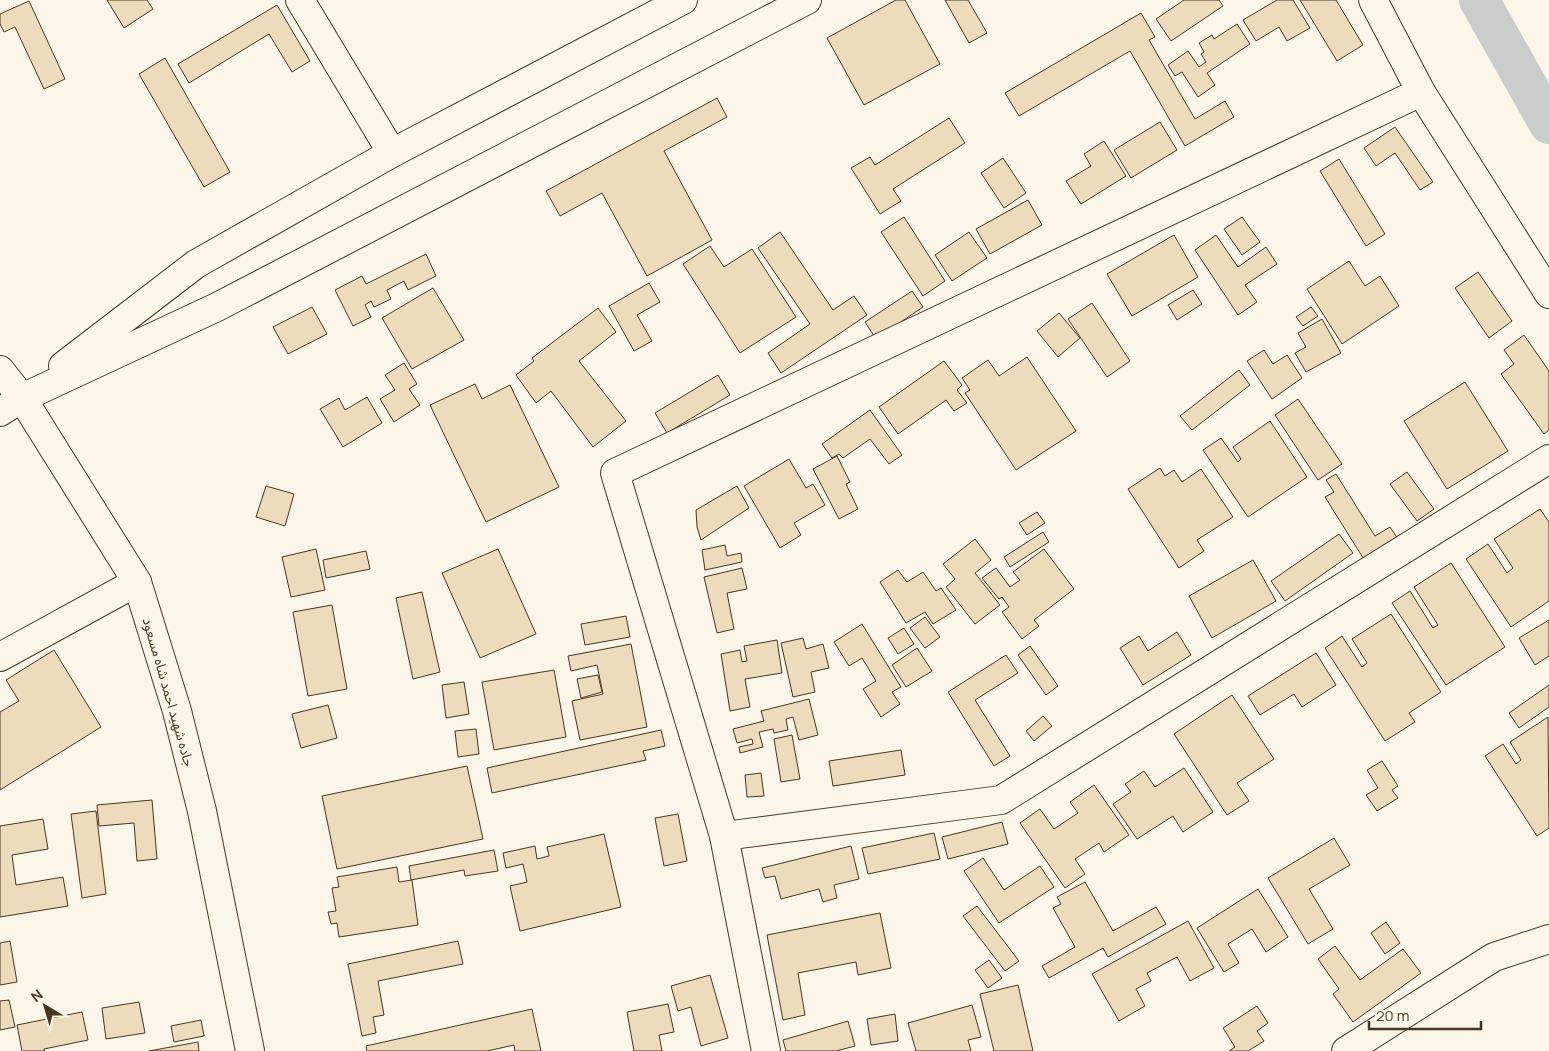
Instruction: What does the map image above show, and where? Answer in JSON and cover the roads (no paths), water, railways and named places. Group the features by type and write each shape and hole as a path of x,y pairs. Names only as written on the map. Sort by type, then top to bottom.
{"street":[{"path":"300,0 392,153"},
{"path":"11,405 196,264 392,153 684,0"},
{"path":"11,405 217,307 807,0"},
{"path":"1373,0 1421,92 1549,294"},
{"path":"766,1051 724,836 614,473 1421,92"},
{"name":"جاده شهيد احمد شاه مسعود","path":"0,370 11,405 136,582 177,711 202,811 250,1051"},
{"path":"724,836 1001,800 1549,459"},
{"path":"0,657 136,582"},
{"path":"1346,1051 1494,957 1549,939"}],"waterway":[{"path":"1479,0 1549,124"}]}
